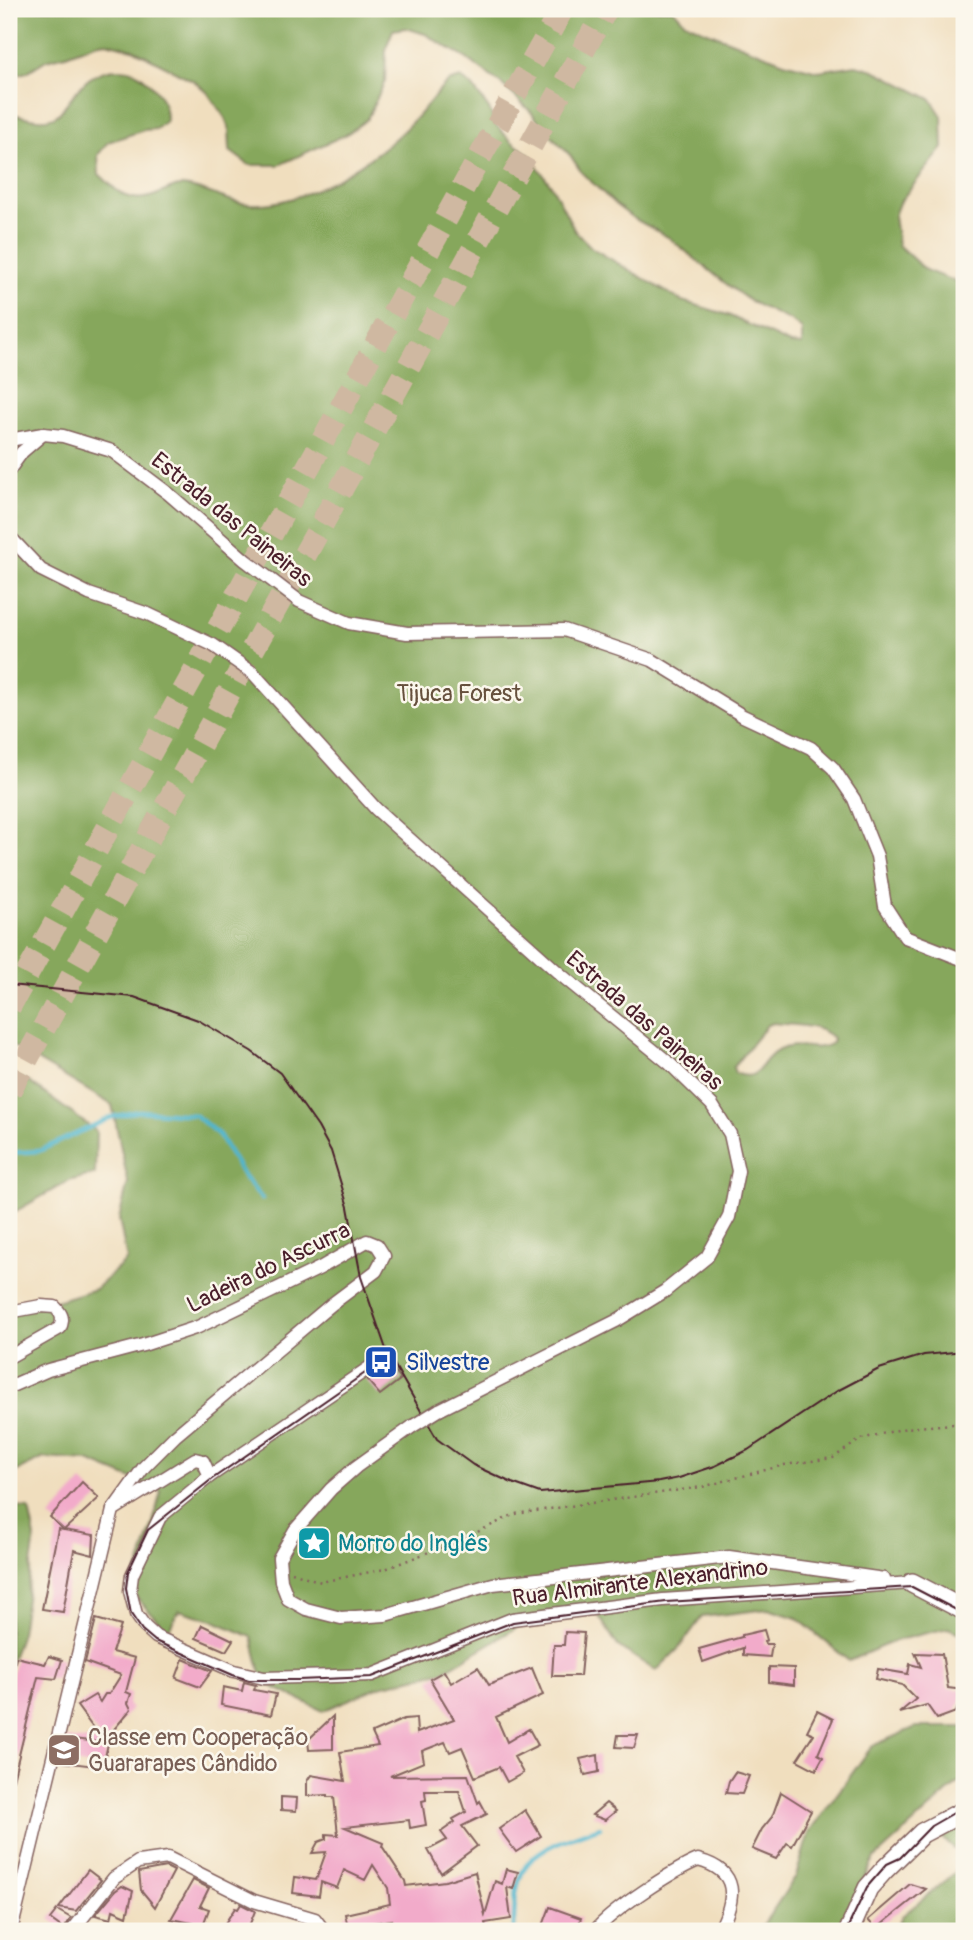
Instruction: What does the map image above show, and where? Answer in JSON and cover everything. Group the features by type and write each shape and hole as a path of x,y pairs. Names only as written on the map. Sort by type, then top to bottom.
{"street":[{"path":"9,440 43,434"},
{"path":"9,470 22,452 43,434"},
{"name":"Estrada das Paineiras","path":"43,434 63,436 112,451 299,601 348,623 407,632 564,630 652,660 743,716 811,748 833,768 854,799 877,856 885,906 905,937 964,960"},
{"name":"Estrada das Paineiras","path":"9,536 41,570 89,594 148,614 214,645 253,673 376,809 561,975 669,1063 712,1105 730,1134 738,1171 734,1194 729,1217 707,1257 664,1291 616,1321 439,1410 356,1466 331,1489 295,1530 279,1558 279,1567"},
{"name":"Ladeira do Ascurra","path":"9,1387 48,1370 143,1345 198,1327 320,1268 367,1241 377,1245 384,1256 376,1271 332,1304 175,1436 144,1467 114,1510"},
{"path":"9,1312 41,1306 55,1307 61,1313 63,1321 60,1328 9,1357"},
{"name":"Rua Almirante Alexandrino","path":"385,1357 211,1476 160,1517 132,1575 130,1591 136,1614 156,1637 234,1671 264,1678 372,1675 512,1619 663,1600 912,1583"},
{"path":"11,1931 114,1510 195,1459 203,1461 211,1476"},
{"path":"279,1567 288,1599 306,1609 341,1618 385,1615 493,1584 729,1557 912,1583 964,1610"},
{"path":"849,1931 868,1888 884,1870 922,1833 964,1811"},
{"path":"72,1931 114,1878 138,1862 168,1858 254,1901 315,1919 324,1931"},
{"path":"595,1931 603,1921 659,1882 698,1860 714,1864 727,1877 733,1892 729,1912 719,1931"}],"path":[{"path":"279,1567 321,1582 385,1569 465,1538 515,1514 702,1487 784,1465 833,1458 862,1439 895,1431 953,1424 964,1426"}],"green space":[{"name":"Tijuca Forest","path":"9,9 673,9 685,22 784,62 818,71 856,65 874,70 931,99 942,116 943,148 899,203 894,216 898,245 925,270 964,285 964,1635 948,1628 894,1641 849,1661 797,1618 768,1609 702,1617 679,1648 656,1671 618,1646 597,1613 526,1622 444,1671 380,1686 323,1711 263,1682 252,1637 179,1610 168,1631 131,1592 161,1491 88,1461 44,1458 9,1475 9,1310 36,1307 95,1289 127,1260 119,1219 128,1182 112,1105 15,1047 9,1047 9,113 33,118 52,118 60,113 89,78 111,70 133,71 158,93 165,108 166,121 156,129 144,130 108,142 98,155 99,174 120,193 134,198 152,196 180,186 192,187 241,203 271,203 315,189 359,165 397,137 448,82 461,78 472,86 489,109 496,125 529,155 553,188 575,231 592,248 682,301 728,315 790,344 802,345 802,329 751,302 668,237 633,218 616,205 582,173 570,155 504,86 467,59 425,34 406,28 393,30 386,48 385,81 367,119 347,134 279,165 249,165 230,151 229,127 207,92 194,81 133,49 106,42 95,44 46,60 27,72 9,77","holes":["773,1023 820,1030 833,1038 832,1043 819,1047 786,1047 772,1054 756,1073 744,1076 735,1073 733,1067 767,1025"]},
{"path":"9,1074 29,1082 96,1131 95,1174 69,1181 9,1215"},
{"path":"9,1505 29,1509 35,1538 21,1633 9,1667"},
{"path":"916,1727 964,1727 964,1782 957,1784 875,1858 858,1890 842,1931 759,1931 796,1876 809,1833 872,1746"},
{"path":"964,1813 964,1931 896,1931 902,1916 956,1872 959,1853 934,1831"}],"building":[{"path":"389,1365 401,1379 380,1395 367,1380"},
{"path":"82,1482 99,1498 64,1530 50,1517"},
{"path":"58,1529 94,1535 93,1555 74,1550 63,1612 42,1609"},
{"path":"96,1619 121,1626 112,1652 135,1658 126,1692 131,1694 128,1703 131,1709 110,1734 103,1767 62,1762 67,1738 104,1743 77,1706 95,1695 100,1702 105,1694 109,1694 121,1675 85,1662"},
{"path":"202,1625 233,1640 226,1651 196,1638"},
{"path":"764,1630 767,1640 764,1641 765,1644 772,1644 770,1657 743,1655 743,1648 703,1662 699,1649"},
{"path":"565,1632 584,1633 580,1676 552,1676 554,1645 564,1645"},
{"path":"915,1653 942,1654 948,1688 964,1690 956,1712 937,1719 927,1705 899,1713 916,1699 902,1685 876,1679 878,1669 908,1674 910,1664 921,1667"},
{"path":"49,1656 62,1660 56,1679 38,1677 13,1780 9,1780 9,1690 16,1657 45,1664"},
{"path":"183,1659 212,1671 200,1687 176,1678"},
{"path":"478,1667 489,1685 532,1668 543,1695 496,1717 507,1742 529,1729 538,1745 514,1757 523,1773 507,1782 499,1767 475,1777 462,1747 450,1752 445,1742 422,1751 424,1762 390,1776 468,1775 478,1803 480,1801 487,1814 462,1826 477,1846 441,1873 428,1850 447,1840 441,1832 455,1822 453,1819 466,1812 459,1791 425,1791 426,1800 422,1801 426,1825 410,1828 409,1820 345,1827 383,1843 382,1846 406,1886 445,1881 475,1872 485,1915 495,1881 502,1884 506,1869 518,1872 513,1889 507,1887 511,1919 485,1923 487,1931 393,1931 392,1920 348,1927 345,1914 390,1904 388,1888 373,1865 365,1880 344,1870 337,1888 321,1882 319,1896 293,1893 295,1877 316,1880 326,1852 312,1853 318,1842 326,1839 326,1834 338,1835 334,1797 307,1796 307,1781 311,1775 345,1781 340,1752 378,1746 372,1733 404,1719 416,1718 417,1733 454,1719 430,1679 444,1671 451,1683"},
{"path":"769,1667 794,1668 794,1685 769,1682"},
{"path":"244,1682 256,1685 254,1690 276,1694 271,1715 221,1705 223,1687 242,1691"},
{"path":"817,1711 833,1719 818,1754 823,1757 816,1770 797,1760 814,1734 807,1731"},
{"path":"333,1716 333,1749 309,1750 308,1740"},
{"path":"618,1735 638,1735 634,1748 616,1747"},
{"path":"598,1755 599,1772 585,1775 580,1759"},
{"path":"735,1772 749,1776 742,1794 726,1793"},
{"path":"781,1792 811,1811 792,1846 787,1843 776,1859 752,1849 762,1829 772,1817"},
{"path":"281,1797 297,1798 296,1811 281,1810"},
{"path":"606,1803 616,1811 605,1820 592,1815"},
{"path":"525,1810 541,1836 516,1852 499,1829"},
{"path":"166,1867 174,1871 155,1907 141,1890 139,1872"},
{"path":"88,1870 101,1880 76,1911 59,1908"},
{"path":"193,1880 209,1888 200,1906 209,1909 203,1925 171,1919"},
{"path":"910,1884 926,1889 876,1929 868,1920"},
{"path":"122,1886 133,1891 127,1916 113,1910 111,1919 95,1915 115,1891"},
{"path":"241,1904 255,1911 247,1931 220,1931 235,1908 238,1909"},
{"path":"550,1907 581,1918 576,1931 541,1931"},
{"path":"57,1910 71,1918 64,1929 50,1919"}],"waterway":[{"path":"9,1153 39,1151 112,1117 139,1111 195,1115 219,1135 243,1176 262,1199"},
{"path":"514,1931 518,1886 523,1871 532,1859 543,1850 600,1827"}],"tunnel":[{"path":"9,1007 562,9"},
{"path":"9,1091 606,9"}],"tram line":[{"path":"9,985 134,997 198,1020 251,1051 280,1073 318,1127 331,1151 348,1207 361,1277 387,1352 437,1439 473,1465 512,1483 540,1493 679,1478 715,1466 748,1450 837,1391 879,1369 924,1355 964,1351"},
{"path":"381,1362 212,1479 148,1530 128,1572 126,1588 131,1614 142,1630 155,1641 233,1675 249,1680 298,1680 372,1677 513,1622 666,1602 912,1587 964,1614"},
{"path":"846,1931 867,1887 887,1864 900,1858 931,1826 964,1807"}],"place":[{"name":"Silvestre","path":"381,1362"},
{"name":"Morro do Inglês","path":"314,1543"},
{"name":"Classe em Cooperação Guararapes Cândido","path":"64,1750"}]}
